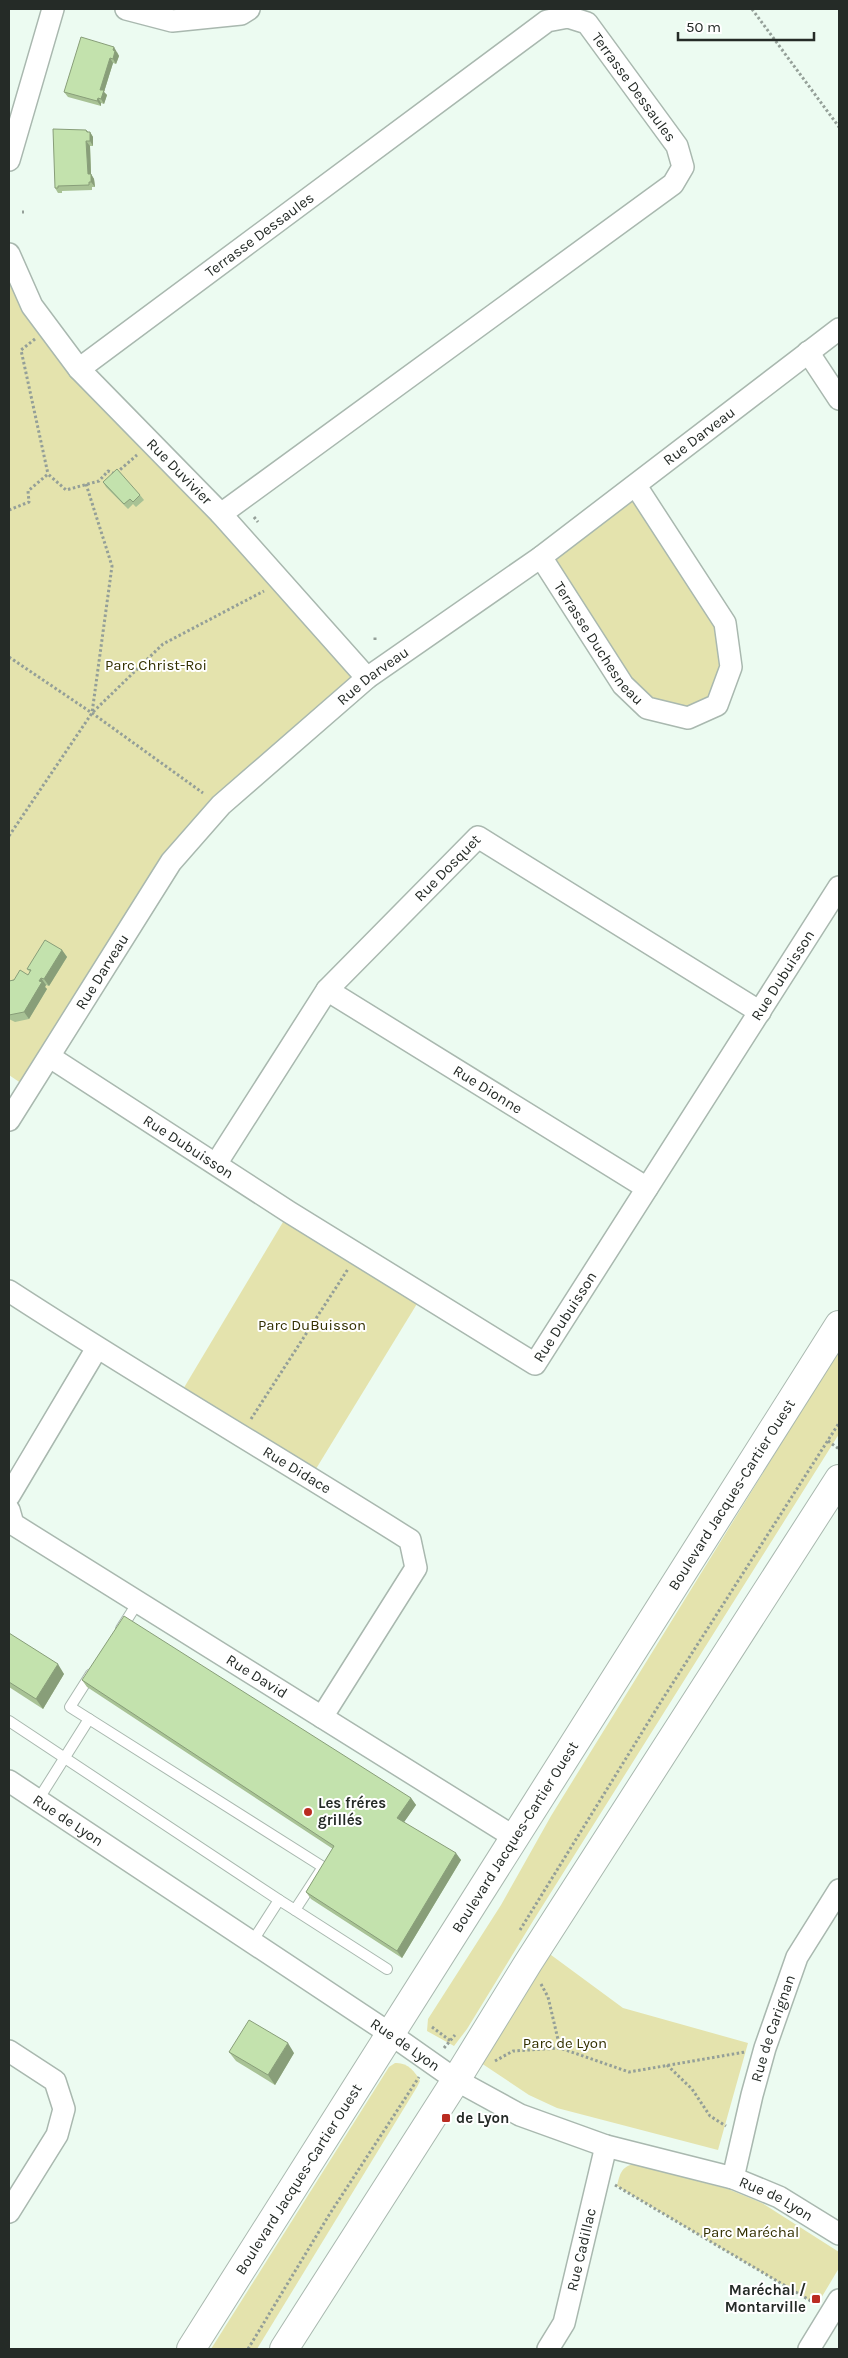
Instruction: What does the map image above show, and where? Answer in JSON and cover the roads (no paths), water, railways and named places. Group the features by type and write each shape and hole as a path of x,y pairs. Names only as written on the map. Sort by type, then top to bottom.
{"main road":[{"name":"Boulevard Jacques-Cartier Ouest","path":"191,2349 389,2033 839,1325"},
{"path":"284,2349 456,2080 528,1963 839,1479"}],"street":[{"path":"9,160 54,9"},
{"path":"126,9 172,21 241,14 249,9"},
{"name":"Terrasse Dessaules","path":"79,369 547,21 568,17 587,23 677,146 683,167 673,184 221,514"},
{"name":"Rue Duvivier","path":"9,254 32,306 79,369 221,514 367,678"},
{"name":"Rue Darveau","path":"9,1120 171,862 221,805 367,678 541,557 839,329"},
{"path":"808,352 839,399"},
{"name":"Terrasse Duchesneau","path":"541,557 623,685 647,708 688,718 717,705 731,667 724,623 636,486"},
{"name":"Rue Dosquet","path":"216,1164 326,990 478,836 760,1012"},
{"name":"Rue Dubuisson","path":"50,1057 289,1212 535,1364 839,887"},
{"name":"Rue Dionne","path":"326,990 647,1188"},
{"name":"Rue Didace","path":"9,1291 97,1348 242,1435 410,1540 416,1568 322,1717"},
{"path":"9,1496 97,1348"},
{"name":"Rue David","path":"9,1510 13,1524 514,1837"},
{"name":"Rue de Lyon","path":"9,1781 389,2033 456,2080 520,2115 606,2146 733,2178 779,2197 839,2234"},
{"name":"Rue de Carignan","path":"733,2178 765,2048 796,1958 839,1890"},
{"path":"9,2051 55,2081 64,2109 57,2135 9,2212"},
{"name":"Rue Cadillac","path":"548,2349 564,2323 606,2146"},
{"path":"809,2349 835,2307"}],"lane":[{"path":"117,1634 138,1602"},
{"path":"96,1667 70,1707 323,1867 295,1910"},
{"path":"38,1800 89,1719"},
{"path":"9,1721 387,1970"},
{"path":"252,1942 279,1900"}],"place":[{"name":"Les fréres grillés","path":"308,1812"},
{"name":"de Lyon","path":"446,2118"},
{"name":"Maréchal / Montarville","path":"816,2299"}],"park label":[{"name":"Parc Christ-Roi","path":"156,665"},
{"name":"Parc DuBuisson","path":"312,1325"},
{"name":"Parc de Lyon","path":"565,2043"},
{"name":"Parc Maréchal","path":"751,2232"}]}
